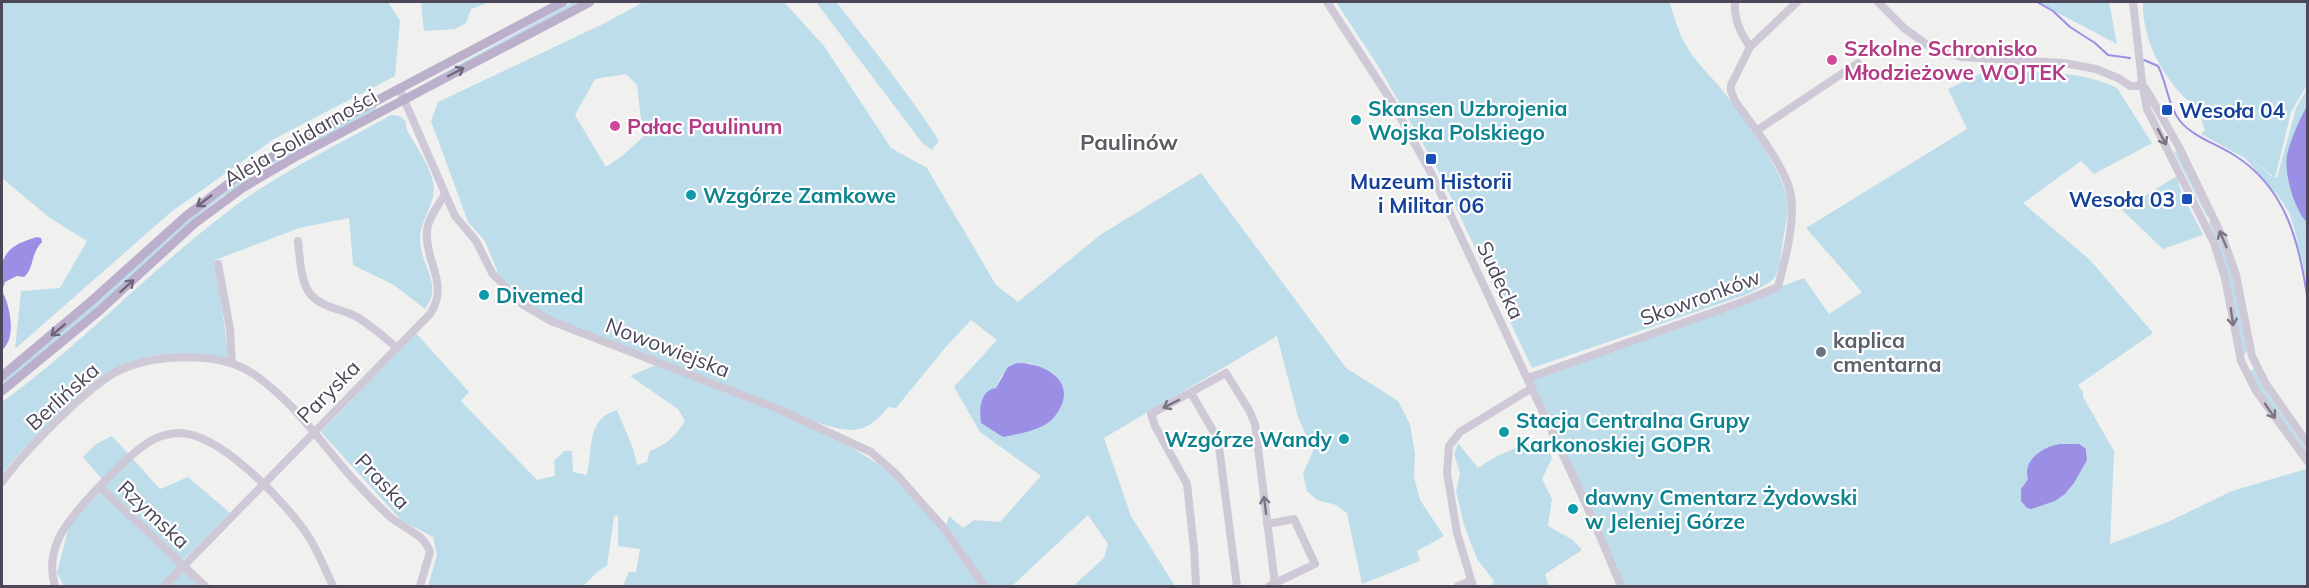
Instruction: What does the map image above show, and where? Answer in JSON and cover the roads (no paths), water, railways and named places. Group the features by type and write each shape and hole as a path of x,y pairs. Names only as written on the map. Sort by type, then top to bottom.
{"main road":[{"name":"Aleja Solidarności","path":"2,376 54,334 218,190 275,154 564,2"},
{"name":"Aleja Solidarności","path":"2,391 71,335 182,234 226,200 288,160 590,2"}],"street":[{"name":"Sudecka","path":"1327,2 1392,102 1432,175 1528,378 1621,586"},
{"path":"1735,2 1734,13 1737,27 1750,47"},
{"name":"Skowronków","path":"1528,378 1778,287 1790,221 1791,195 1782,170 1731,91 1732,79 1750,47 1797,2"},
{"path":"1878,2 1905,29 1932,48 1961,57 2064,63 2096,69 2130,86 2138,86 2142,82"},
{"path":"2133,2 2147,108 2214,243 2225,278 2237,349 2256,391 2307,462"},
{"path":"1756,130 1858,63"},
{"path":"2142,82 2179,147 2223,238 2236,275 2252,356 2266,384 2307,444"},
{"name":"Nowowiejska","path":"399,88 459,223 480,247 492,273 531,311 551,321 778,409 871,452 896,474 943,527 984,586"},
{"name":"Paryska","path":"164,586 313,431 397,348 435,306 439,286 428,246 427,229 445,194"},
{"path":"298,241 305,284 311,295 322,303 354,315 397,348"},
{"path":"218,264 230,329 232,363"},
{"name":"Berlińska","path":"2,482 10,470 50,428 96,385 118,370 140,363 193,357 232,363 272,388 313,431"},
{"path":"1196,586 1186,484 1151,414 1226,373 1255,424 1272,585 1316,564 1294,519 1267,524"},
{"path":"1458,586 1472,584 1457,533 1447,472 1449,446 1460,432 1532,388"},
{"path":"1191,393 1218,439 1237,586"},
{"name":"Praska","path":"313,431 352,478 387,515 423,538 430,552 420,586"},
{"name":"Rzymska","path":"55,586 52,565 59,536 67,523 144,444 155,438 180,433 194,435 215,444 263,484 298,522 310,539 333,586"},
{"name":"Rzymska","path":"100,487 205,586"}],"waterway":[{"path":"2037,2 2053,11 2070,27 2095,43 2108,55 2130,58"},
{"path":"2144,60 2158,66 2176,115 2185,127 2252,168 2279,201 2295,239 2308,302"}],"place":[{"name":"Szkolne Schronisko Młodzieżowe WOJTEK","path":"1832,60"},
{"name":"Wesoła 04","path":"2167,110"},
{"name":"Skansen Uzbrojenia Wojska Polskiego","path":"1356,120"},
{"name":"Pałac Paulinum","path":"615,126"},
{"name":"Muzeum Historii i Militar 06","path":"1431,159"},
{"name":"Wzgórze Zamkowe","path":"691,195"},
{"name":"Wesoła 03","path":"2187,199"},
{"name":"Divemed","path":"484,295"},
{"name":"kaplica cmentarna","path":"1821,352"},
{"name":"Stacja Centralna Grupy Karkonoskiej GOPR","path":"1504,432"},
{"name":"Wzgórze Wandy","path":"1344,439"},
{"name":"dawny Cmentarz Żydowski w Jeleniej Górze","path":"1573,509"}],"district":[{"name":"Paulinów","path":"1129,142"}]}
